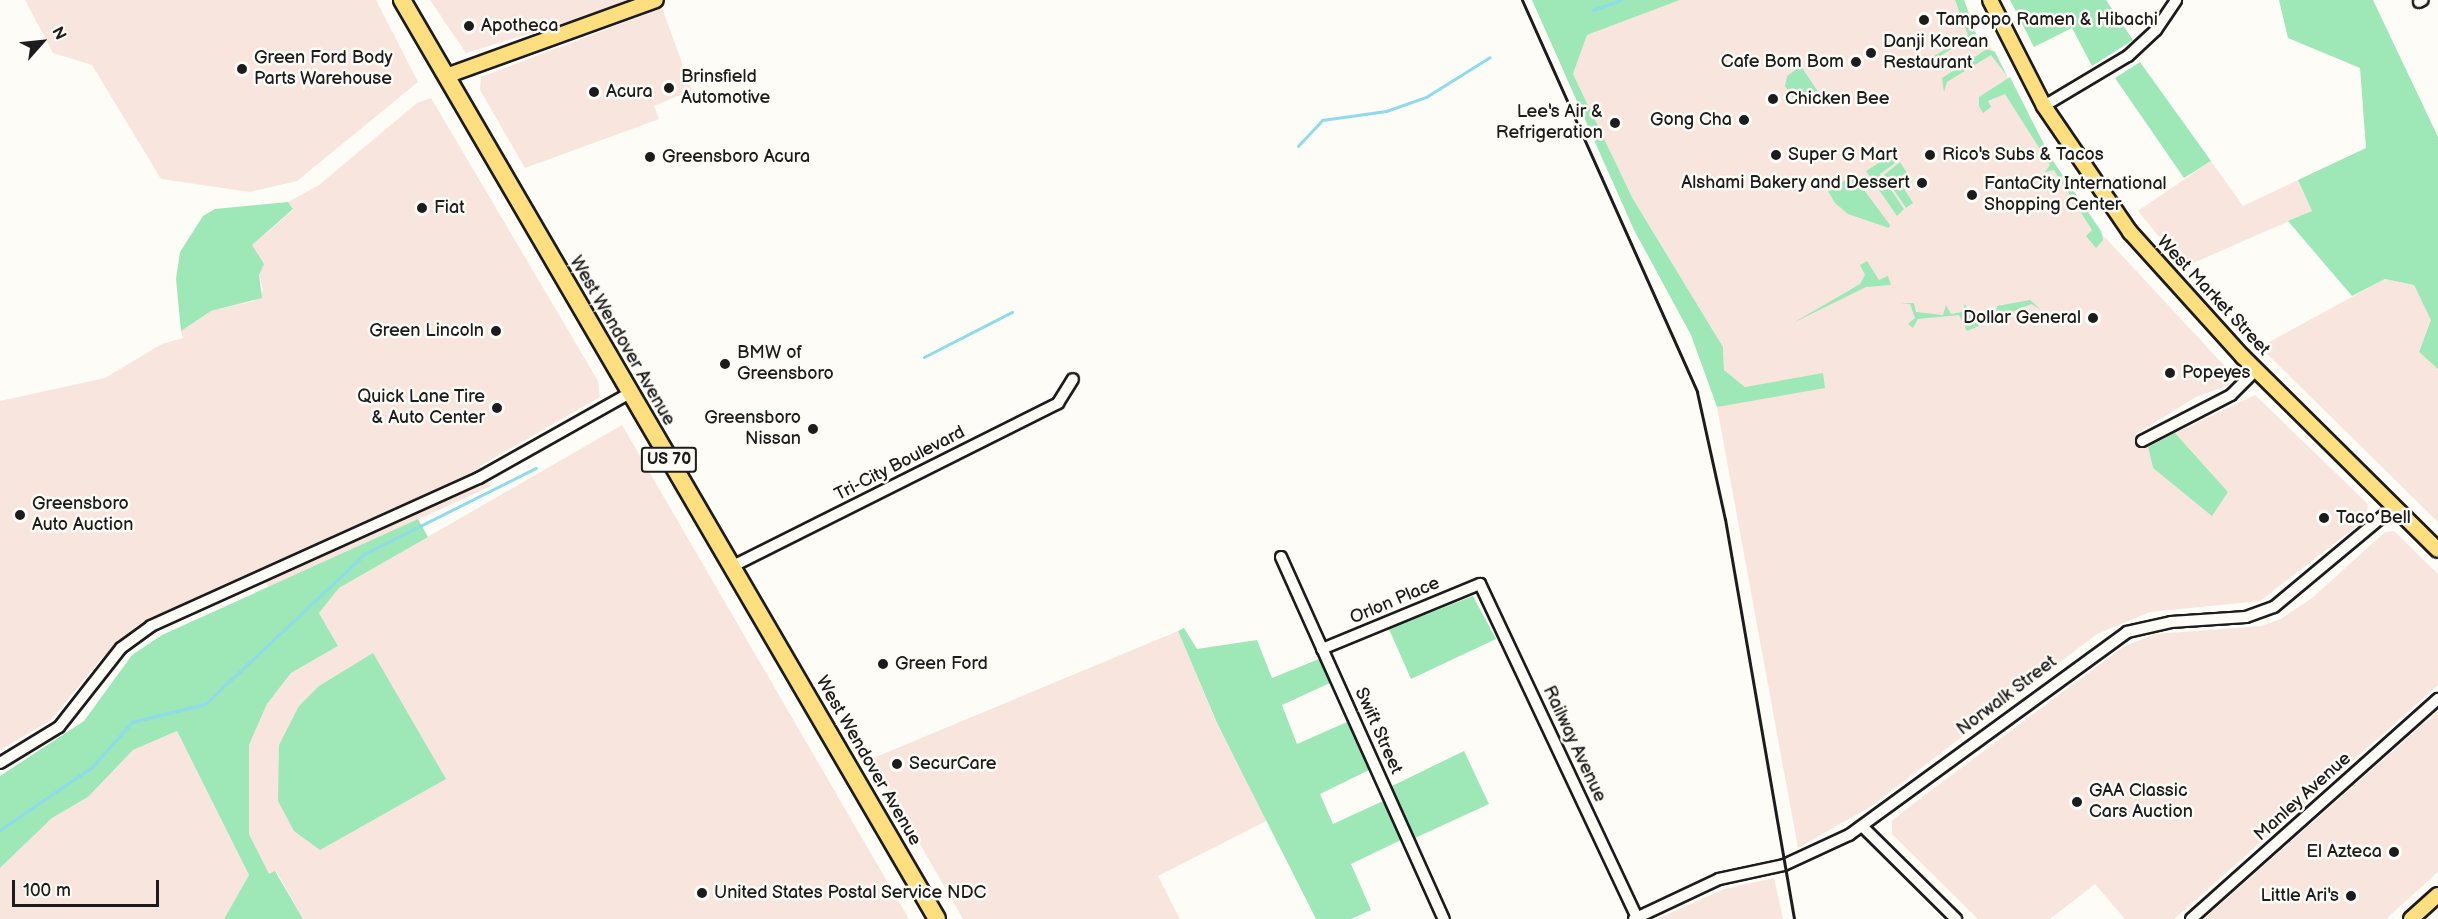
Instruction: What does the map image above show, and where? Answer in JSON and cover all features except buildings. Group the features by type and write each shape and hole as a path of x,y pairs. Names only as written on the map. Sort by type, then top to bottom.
{"highway":[{"name":"West Wendover Avenue","path":"402,0 937,919"}],"main road":[{"path":"446,76 656,0"},
{"name":"West Market Street","path":"1990,0 2044,106 2130,232 2256,370 2438,550"},
{"path":"2411,919 2438,895"}],"street":[{"path":"2044,106 2128,56 2156,30 2176,0"},
{"path":"2142,441 2231,395 2256,370"},
{"name":"Tri-City Boulevard","path":"731,567 1058,403 1072,379"},
{"path":"0,763 60,727 121,648 151,626 479,478 630,393"},
{"name":"Norwalk Street","path":"1635,918 1719,879 1784,865 1863,826 2113,639 2152,624 2266,611 2304,587 2394,507"},
{"name":"Swift Street","path":"1281,557 1444,919"},
{"name":"Orlon Place","path":"1323,649 1480,584"},
{"name":"Railway Avenue","path":"1480,584 1635,918"},
{"name":"Manley Avenue","path":"2191,919 2438,699"},
{"path":"1863,826 1956,919"}],"shaded area":[{"path":"25,0 376,0 418,82 297,181 250,192 161,179 92,65 53,53"},
{"path":"430,0 639,0 466,53"},
{"path":"1680,0 1964,0 1976,34 1995,52 2044,149 2100,232 2233,375 2229,385 2196,397 2136,434 2148,447 2153,468 2215,504 2228,492 2175,433 2255,395 2368,504 2366,519 2260,601 2150,612 2097,634 1870,807 1798,848 1717,407 1823,374 1745,387 1724,370 1723,347 1633,199 1573,74 1587,35"},
{"path":"662,8 692,90 654,106 659,119 525,168 480,90 481,77"},
{"path":"431,98 598,381 600,397 480,466 491,486 269,588 259,570 137,626 101,659 51,720 0,750 0,401 105,378 162,344 183,338 181,331 211,311 254,301 263,290 252,245 293,210 288,202 319,185 417,103"},
{"path":"2211,161 2243,206 2298,180 2312,211 2184,267 2138,211"},
{"path":"2385,279 2414,285 2432,320 2419,352 2438,369 2438,522 2260,347"},
{"path":"622,425 909,919 303,919 276,871 269,875 249,834 245,775 249,745 267,704 291,673 338,646 319,613 339,588"},
{"path":"2394,531 2438,574 2438,685 2174,919 2125,919 2095,884 2050,919 1978,919 1892,834 1892,821 1901,813 2123,647 2155,634 2261,626 2281,619 2312,598 2385,532"},
{"path":"1178,631 1217,724 1268,820 1158,876 1180,919 963,919 871,759"},
{"path":"2438,711 2438,872 2386,919 2204,919"},
{"path":"177,731 249,875 224,919 0,919 0,868 52,818 88,797 133,750"},
{"path":"1774,878 1783,919 1657,919 1724,889"}],"green space":[{"path":"1532,0 1680,0 1587,35 1573,74 1633,199 1723,347 1724,370 1745,387 1823,373 1825,388 1717,407 1691,335 1634,230"},
{"path":"1955,0 1964,0 1976,34 1927,64 1924,54 1931,58 1968,35"},
{"path":"2010,0 2106,0 2133,40 2092,66 2072,28 2034,47"},
{"path":"2279,0 2373,0 2438,137 2438,369 2419,352 2431,320 2414,285 2385,279 2352,296 2288,221 2312,211 2298,180 2366,148 2360,68 2288,38"},
{"path":"1987,49 1995,52 2007,76 1991,55 1947,82 1944,92 1942,78"},
{"path":"2140,62 2211,161 2184,178 2115,78"},
{"path":"1801,66 1824,103 1812,90 1798,105 1785,86 1787,76"},
{"path":"2010,77 2051,158 2101,231 2103,240 2096,248 2086,236 2092,230 2054,170 2045,172 2050,165 2005,94 1988,101 1991,107 1983,113 1979,106 1979,97"},
{"path":"1891,155 1895,163 1880,174 1904,209 1897,216 1866,171"},
{"path":"1900,162 1912,181 1903,187 1913,203 1906,208 1884,175"},
{"path":"1853,175 1890,225 1889,228 1848,214 1835,203 1828,191"},
{"path":"288,202 293,209 252,245 264,264 259,275 262,298 211,311 181,331 176,279 180,252 203,216 215,209"},
{"path":"1867,261 1879,280 1888,276 1891,285 1866,287 1793,323 1860,284 1865,275 1860,265"},
{"path":"2030,300 2040,309 2031,304 1967,331 1959,315 1918,319 1913,328 1908,324 1915,318 1910,304 1901,303 1914,303 1916,312 1943,315 1946,305 1951,314 1962,312 1965,304 1969,313 1996,313 1997,306"},
{"path":"2175,433 2228,492 2212,516 2153,468 2148,447"},
{"path":"418,519 428,537 339,588 319,613 338,646 291,673 267,704 249,745 249,834 269,874 275,871 303,919 224,919 249,875 177,731 133,750 88,797 52,818 0,868 0,776 84,721 132,655 162,635"},
{"path":"1473,596 1496,639 1411,679 1389,629"},
{"path":"1184,628 1197,649 1257,640 1272,678 1319,659 1330,683 1282,705 1297,744 1347,722 1369,770 1320,794 1333,824 1383,801 1401,840 1351,864 1371,910 1351,919 1316,919 1217,723 1178,631"},
{"path":"373,653 446,779 320,850 294,831 278,801 279,745 299,706 319,686"},
{"path":"1464,751 1489,804 1415,838 1392,786"}],"waterway":[{"path":"1593,10 1621,0"},
{"path":"1298,146 1322,120 1386,111 1426,97 1490,57"},
{"path":"924,357 1012,312"},
{"path":"0,830 92,767 132,722 205,704 366,553 536,468"}],"railway":[{"path":"1522,0 1697,392 1725,519 1794,919"}],"place":[{"name":"Tampopo Ramen & Hibachi","path":"1924,20"},
{"name":"Apotheca","path":"469,26"},
{"name":"Danji Korean Restaurant","path":"1871,53"},
{"name":"Cafe Bom Bom","path":"1856,62"},
{"name":"Green Ford Body Parts Warehouse","path":"242,69"},
{"name":"Brinsfield Automotive","path":"669,88"},
{"name":"Acura","path":"594,92"},
{"name":"Chicken Bee","path":"1773,99"},
{"name":"Gong Cha","path":"1744,120"},
{"name":"Lee's Air & Refrigeration","path":"1615,123"},
{"name":"Super G Mart","path":"1776,155"},
{"name":"Rico's Subs & Tacos","path":"1930,155"},
{"name":"Greensboro Acura","path":"650,157"},
{"name":"Alshami Bakery and Dessert","path":"1922,183"},
{"name":"FantaCity International Shopping Center","path":"1972,195"},
{"name":"Fiat","path":"422,208"},
{"name":"Dollar General","path":"2093,318"},
{"name":"Green Lincoln","path":"496,331"},
{"name":"BMW of Greensboro","path":"725,364"},
{"name":"Popeyes","path":"2170,373"},
{"name":"Quick Lane Tire & Auto Center","path":"497,408"},
{"name":"Greensboro Nissan","path":"813,429"},
{"name":"Greensboro Auto Auction","path":"20,515"},
{"name":"Taco Bell","path":"2324,518"},
{"name":"Green Ford","path":"883,664"},
{"name":"SecurCare","path":"897,764"},
{"name":"GAA Classic Cars Auction","path":"2077,802"},
{"name":"El Azteca","path":"2394,852"},
{"name":"United States Postal Service NDC","path":"702,893"},
{"name":"Little Ari's","path":"2351,896"}]}
